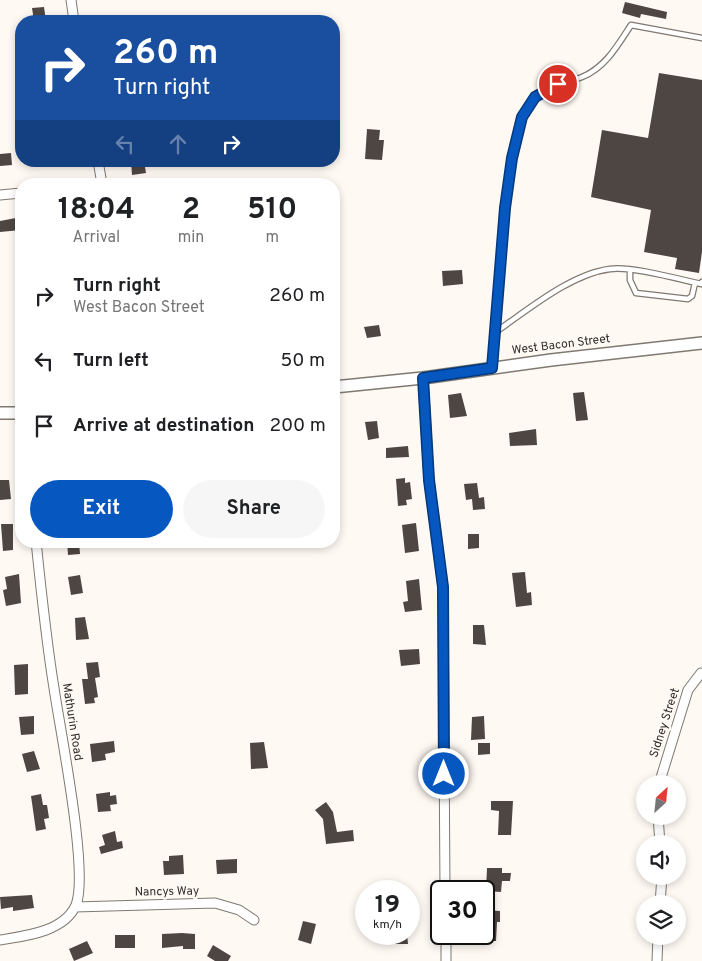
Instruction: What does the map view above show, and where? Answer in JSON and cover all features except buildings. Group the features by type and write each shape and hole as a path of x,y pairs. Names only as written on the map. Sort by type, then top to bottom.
{"street":[{"path":"71,0 73,15"},
{"path":"0,195 15,194"},
{"name":"West Bacon Street","path":"340,386 423,378 702,343"},
{"path":"423,378 429,480 443,587 445,880"},
{"path":"0,413 15,413"},
{"name":"Mathurin Road","path":"37,548 78,856 79,892 75,906"},
{"name":"Sidney Street","path":"662,775 688,690 701,673"},
{"name":"Nancys Way","path":"75,906 214,903 239,910 254,920"},
{"path":"0,940 34,936 46,931 75,906"},
{"path":"446,945 446,961"},
{"path":"657,961 658,945"}],"lane":[{"path":"492,368 505,208 512,158 522,117 535,97 558,84 592,72 614,52 631,25 702,38"},
{"path":"494,333 578,279 611,269 700,284 702,282"},
{"path":"630,271 630,280 636,293 688,299 692,296 695,283"}],"route":[{"path":"444,774 443,587 429,480 423,378 492,368 495,317 502,265 505,208 512,158 522,117 535,97 558,84"}]}
